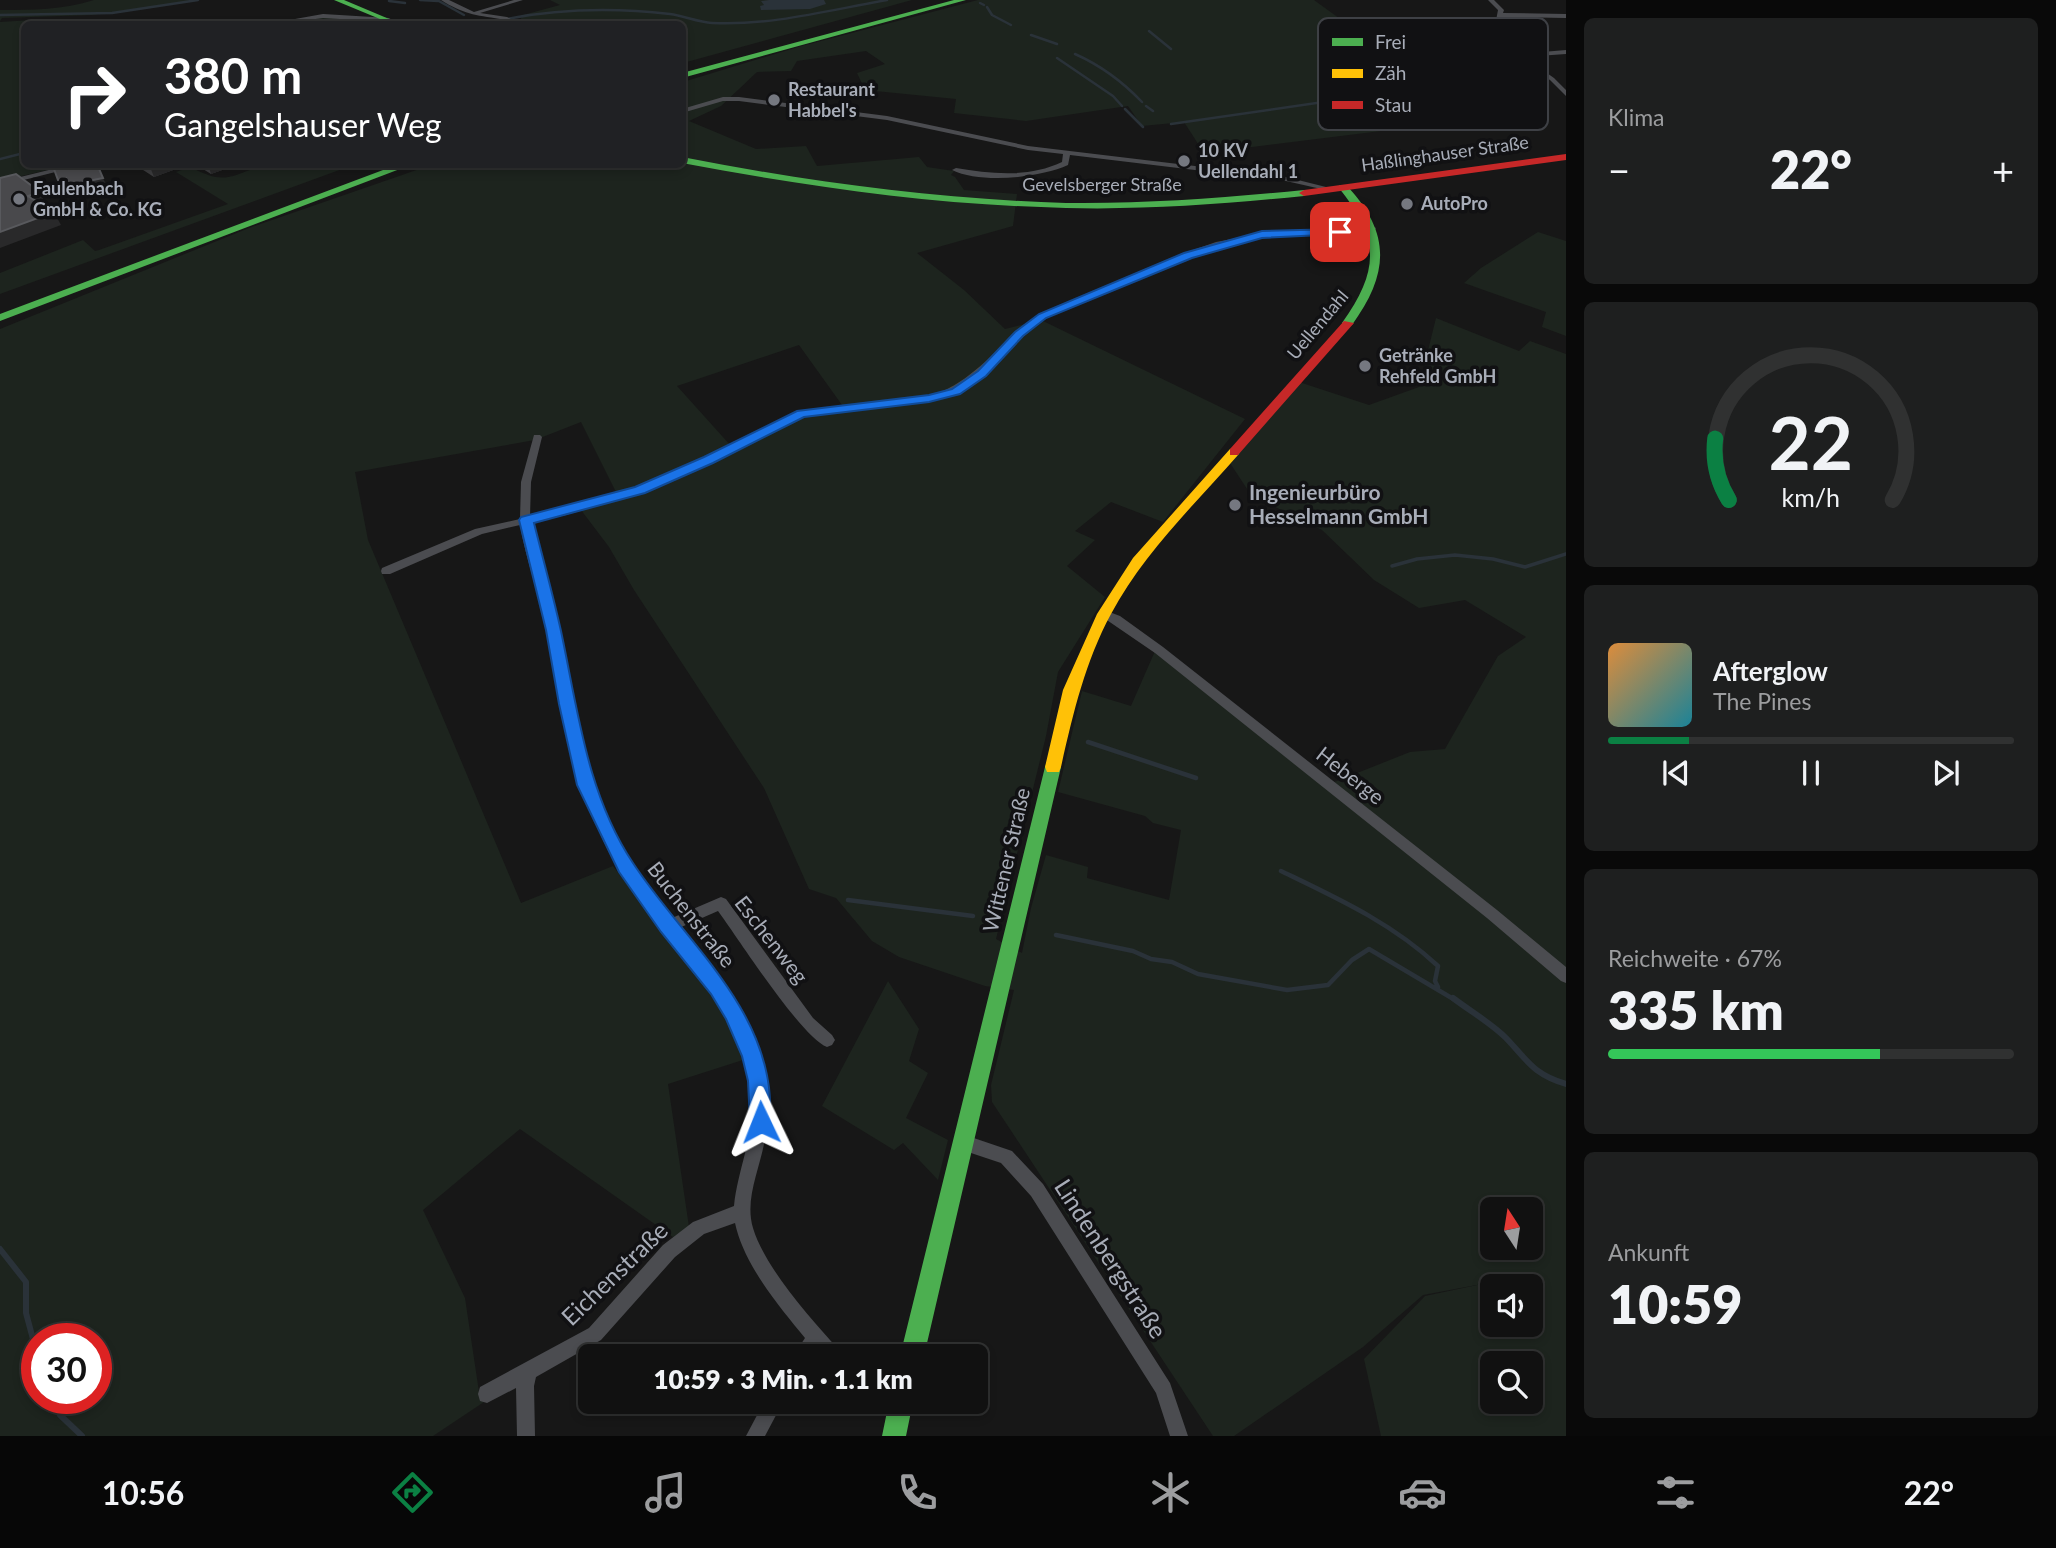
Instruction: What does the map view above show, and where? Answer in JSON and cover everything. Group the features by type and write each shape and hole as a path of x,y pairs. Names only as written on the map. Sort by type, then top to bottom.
{"main road":[{"path":"338,0 390,21"},
{"path":"686,66 931,0"},
{"path":"686,75 962,0"},
{"name":"Haßlinghauser Straße","path":"1342,192 1566,157"},
{"name":"Gevelsberger Straße","path":"686,161 813,185 979,203 1081,207 1171,206 1342,192"},
{"path":"0,305 367,168"},
{"path":"0,318 398,168"},
{"name":"Uellendahl","path":"1256,426 1348,323 1370,293 1378,272 1379,260 1372,228 1342,192"},
{"name":"Wittener Straße","path":"915,1344 1071,690 1104,614 1138,561 1256,426"},
{"path":"894,1436 897,1414"}],"street":[{"path":"444,0 473,14 510,21"},
{"path":"473,14 520,0"},
{"path":"1491,0 1501,10 1499,18"},
{"path":"1500,15 1566,16"},
{"path":"290,21 323,16 366,21"},
{"path":"1548,54 1566,52"},
{"path":"1548,76 1566,94"},
{"name":"Gevelsberger Straße","path":"686,110 723,99 739,99 887,118 994,142 1067,153 1286,179 1342,192"},
{"path":"956,170 992,175 1039,171 1065,163 1067,153"},
{"path":"0,184 67,168"},
{"path":"386,571 473,533 640,490 709,460 801,413 929,398 956,391 982,374 1019,334 1042,316 1188,255 1262,234 1340,232 1372,228"},
{"name":"Buchenstraße","path":"537,437 526,481 526,520 586,785 625,866 668,926 718,988 734,1014 752,1056 758,1081 761,1122 741,1212"},
{"name":"Heberge","path":"1104,614 1116,619 1159,650 1566,976"},
{"name":"Eschenweg","path":"668,926 721,903 808,1023 827,1041"},
{"name":"Lindenbergstraße","path":"962,1142 1006,1157 1037,1190 1164,1389 1180,1436"},
{"path":"741,1212 743,1225 760,1261 822,1344"},
{"name":"Eichenstraße","path":"487,1394 528,1374 595,1334 669,1251 699,1228 741,1212"},
{"path":"811,1344 816,1338"},
{"path":"526,1436 525,1386 528,1374"},
{"path":"755,1436 767,1414"}],"shaded area":[{"path":"94,0 199,0 92,15 2,18 0,21 0,10 59,8"},
{"path":"550,0 912,0 686,62 686,21 520,21 523,15 560,5"},
{"path":"824,0 826,4 810,9 761,10 760,6 764,5 761,1"},
{"path":"978,0 1314,0 1339,18 1318,18 1318,130 1389,130 1204,153 1184,122 1142,126 1128,106 1026,121 954,113 956,99 865,90 857,73 885,64 866,51 797,61 791,71 757,72 721,106 689,121 756,149 806,146 817,166 919,157 927,167 954,171 951,175 964,190 1017,194 1013,226 917,253 964,290 1005,329 1041,320 1245,419 1163,522 1111,502 1075,531 1095,540 1067,566 1105,597 1058,672 1046,736 996,939 1022,953 1046,855 1088,867 1087,878 1169,900 1181,830 1153,823 1145,816 1058,792 1082,691 1131,706 1155,651 1332,783 1410,752 1445,749 1498,656 1526,637 1465,600 1419,608 1374,580 1322,530 1251,495 1230,463 1299,382 1369,405 1419,387 1436,318 1519,351 1530,341 1566,354 1566,1436 1381,1436 1364,1359 1425,1296 1480,1284 1480,1337 1543,1337 1543,1274 1480,1274 1480,1284 1423,1295 1363,1347 1234,1436 1213,1436 992,1102 991,1085 1014,990 985,986 899,957 872,941 836,898 809,889 764,788 634,590 609,547 581,510 620,500 581,422 535,440 355,472 368,540 521,903 613,866 735,1026 746,1059 668,1084 689,1227 673,1237 520,1129 423,1210 465,1298 479,1392 484,1402 433,1436 0,1436 0,329 249,228 422,168 686,168 686,81 798,47","holes":["799,345 842,405 859,406 803,415 731,446 677,386"]},
{"path":"346,17 370,21 296,21"},
{"path":"32,20 21,21 21,168 56,168 0,181 0,22"},
{"path":"192,168 211,176 235,175 254,168 345,168 0,294 0,273 83,240 95,251 228,204 176,172"},
{"path":"1538,232 1566,241 1566,336 1542,327 1546,312 1464,283 1481,268"},
{"path":"888,981 919,1029 909,1061 928,1073 906,1118 948,1140 938,1180 903,1143 894,1150 822,1106"}],"building":[{"path":"99,168 103,178 68,185 66,178 58,180 54,169"},
{"path":"16,174 40,192 28,196 54,212 0,232 0,178"}],"waterway":[{"path":"0,15 112,13 198,0"},
{"path":"420,0 438,1"},
{"path":"437,0 464,15"},
{"path":"498,21 553,12 623,10 670,14 712,23 756,22 887,0"},
{"path":"389,1 405,3"},
{"path":"980,3 984,5"},
{"path":"987,7 992,15 1011,25"},
{"path":"1149,31 1171,49"},
{"path":"1031,35 1057,44"},
{"path":"1075,54 1111,75 1142,102"},
{"path":"1057,58 1113,96 1122,106"},
{"path":"1171,124 1318,103"},
{"path":"1146,106 1153,111"},
{"path":"1125,109 1143,127"},
{"path":"0,159 21,154"},
{"path":"1392,566 1417,559 1455,555 1493,559 1525,567 1566,554"},
{"path":"1088,742 1196,778"},
{"path":"1281,871 1363,912 1402,937 1438,966 1435,981 1438,987"},
{"path":"848,900 973,916"},
{"path":"1056,935 1133,951 1151,959 1172,962 1198,974 1287,990 1328,985 1352,960 1369,949 1455,1000"},
{"path":"1453,998 1506,1038 1538,1071 1566,1084"},
{"path":"0,1249 26,1282 29,1323"},
{"path":"60,1414 82,1436"}],"traffic: fast":[{"path":"338,0 390,21"},
{"path":"686,75 962,0"},
{"path":"686,161 838,187 992,203 1146,205 1304,193"},
{"path":"0,318 398,168"},
{"path":"1343,187 1368,223 1376,251 1370,288 1348,323"},
{"path":"915,1344 1053,767"},
{"path":"894,1436 899,1414"}],"traffic: slow":[{"path":"1053,767 1071,690 1104,614 1138,561 1234,452"}],"traffic: jam":[{"path":"1304,193 1566,157"},
{"path":"1234,452 1348,323"}],"place":[{"name":"Restaurant Habbel's","path":"774,100"},
{"name":"10 KV Uellendahl 1","path":"1184,161"},
{"name":"Faulenbach GmbH & Co. KG","path":"19,199"},
{"name":"AutoPro","path":"1407,204"},
{"name":"Getränke Rehfeld GmbH","path":"1365,366"},
{"name":"Ingenieurbüro Hesselmann GmbH","path":"1235,505"}],"route":[{"path":"761,1122 758,1081 743,1031 718,988 668,926 625,866 605,830 586,785 526,520 578,509 640,490 709,460 801,413 939,397 956,391 982,374 1019,334 1042,316 1188,255 1262,234 1340,232"}]}
